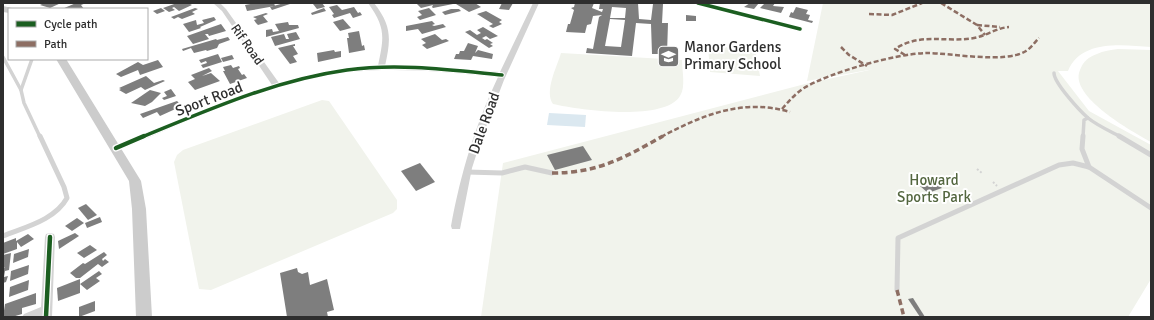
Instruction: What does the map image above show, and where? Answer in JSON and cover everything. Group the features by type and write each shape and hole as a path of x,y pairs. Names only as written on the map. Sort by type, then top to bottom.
{"street":[{"name":"Rif Road","path":"216,3 224,10 277,86"},
{"path":"371,3 382,16 386,25 385,46 381,68"},
{"name":"Dale Road","path":"456,226 467,172 479,134 502,75 536,3"},
{"path":"698,3 800,29"},
{"path":"62,60 135,181 138,192 144,317"},
{"name":"Sport Road","path":"116,148 277,86 347,70 422,68 502,75"},
{"path":"28,317 46,314 50,238"}],"lane":[{"path":"3,57 21,90 24,103 64,187 67,198 62,207 51,215 3,236"},
{"path":"21,90 32,60"},
{"path":"1054,73 1054,78 1062,89 1088,118 1151,155"},
{"path":"1088,118 1084,120 1082,149 1089,168"},
{"path":"898,290 898,238 1059,165 1073,163 1089,168 1151,208"},
{"path":"467,172 502,173 525,167 552,173"}],"path":[{"path":"977,169 983,174"}],"green space":[{"name":"Howard Sports Park","path":"823,3 1151,3 1151,47 1128,45 1104,46 1083,53 1074,61 1068,71 1058,71 1089,111 1151,145 1151,279 1128,317 481,317 503,163 805,84 874,69 807,81"},
{"path":"708,46 755,49 760,76 710,72"},
{"path":"1118,49 1151,50 1151,142 1117,122 1092,102 1084,91 1079,80 1081,67 1088,58 1102,52"},
{"path":"561,53 682,60 682,92 680,96 671,104 657,109 640,112 600,111 553,104 550,93 551,86"},
{"path":"322,100 329,101 397,200 397,209 393,213 211,290 199,289 174,162 177,155 183,150"}],"shaded area":[{"path":"549,113 586,115 585,127 547,125"}],"building":[{"path":"44,3 61,3 50,8 40,5"},
{"path":"76,3 86,3 81,5 83,8 64,8"},
{"path":"177,3 188,3 192,5 179,11 174,7 172,8 175,10 169,12 163,8"},
{"path":"256,3 274,3 275,6 247,11 245,5"},
{"path":"284,3 290,4 272,10 270,7"},
{"path":"322,3 325,7 317,9 313,4"},
{"path":"416,3 453,4 433,8 433,5 421,8"},
{"path":"475,3 481,7 469,12 456,4"},
{"path":"502,3 513,3 509,10 499,9"},
{"path":"575,3 594,3 592,8 602,12 603,9 599,9 600,3 638,3 639,19 651,20 653,4 663,4 662,23 668,23 667,54 652,54 651,24 636,23 632,56 586,53 587,48 593,49 599,17 602,15 593,16 591,24 587,25 585,33 566,32 574,10 571,8 574,7","holes":["612,7 626,8 625,18 610,18","610,19 625,20 621,47 605,46"]},
{"path":"750,3 759,3 754,9 744,7"},
{"path":"765,3 775,3 773,6 784,7 781,13 760,8"},
{"path":"337,5 342,10 354,7 358,13 360,12 362,15 353,18 350,13 334,18 332,15 334,14 329,7"},
{"path":"796,7 808,10 806,14 810,15 808,20 813,21 812,23 789,17 791,12 793,13"},
{"path":"161,8 165,11 157,14 153,11"},
{"path":"195,8 198,9 192,12 195,14 182,19 178,17 174,19 171,17"},
{"path":"324,8 326,11 312,15 311,13"},
{"path":"429,8 436,15 420,20 417,17 422,15 418,11"},
{"path":"451,9 459,9 461,11 445,15 442,12"},
{"path":"486,11 502,20 499,22 502,24 493,28 489,26 493,24 477,14"},
{"path":"266,13 268,14 263,16 268,22 258,25 254,20 257,19 253,17"},
{"path":"686,15 696,16 696,21 686,21"},
{"path":"214,17 216,20 200,27 201,28 189,32 183,24 196,20 197,25 204,23 202,20"},
{"path":"343,19 351,28 340,31 333,22"},
{"path":"432,21 435,24 432,25 434,26 443,24 446,27 422,34 418,29 406,31 406,26"},
{"path":"288,22 289,25 298,25 299,28 266,37 266,30 272,29 273,32 279,31 275,24"},
{"path":"221,24 226,31 209,36 208,34 205,34 209,39 193,44 187,36"},
{"path":"483,27 498,36 490,39 486,36 482,38 493,43 490,44 493,46 489,48 465,32 470,30 477,35 481,33 477,30"},
{"path":"359,31 362,46 364,45 365,50 349,53 347,38 349,38 348,33"},
{"path":"296,32 300,39 275,46 271,37 284,34 286,39 289,39 287,34"},
{"path":"435,34 442,40 446,39 449,41 427,49 422,45 426,43 421,39"},
{"path":"228,37 230,40 219,44 217,48 207,51 194,53 191,48 183,51 182,49 216,39"},
{"path":"468,43 478,46 475,53 478,50 493,54 492,59 473,56 471,60 454,59 456,54 459,54 460,51 464,51"},
{"path":"295,44 295,46 293,46 298,54 293,56 297,62 290,64 278,48"},
{"path":"334,50 335,52 341,51 341,57 318,62 317,53"},
{"path":"218,54 222,62 203,68 201,65 207,63 206,61 201,63 199,60"},
{"path":"232,55 234,59 223,62 221,58"},
{"path":"158,60 163,67 140,75 138,70 121,77 116,74 138,62 143,65"},
{"path":"231,65 233,68 239,66 240,68 238,69 242,75 244,74 247,78 230,84 223,71 225,71 223,67"},
{"path":"209,68 212,71 202,76 211,73 220,81 195,90 188,82 195,79 191,75"},
{"path":"146,76 154,83 163,80 165,81 145,90 141,87 126,94 119,90 121,89 119,88"},
{"path":"171,89 176,96 164,100 162,98 167,96 164,92"},
{"path":"150,90 161,93 152,102 145,106 131,103"},
{"path":"177,101 182,106 160,116 157,112 143,118 140,114"},
{"path":"583,146 592,160 555,170 547,155"},
{"path":"420,163 435,182 416,191 401,171"},
{"path":"934,181 942,188 928,193 920,186"},
{"path":"86,204 97,215 88,220 78,208"},
{"path":"100,217 102,222 87,228 85,223"},
{"path":"77,218 84,223 72,231 65,226"},
{"path":"75,233 79,236 59,249 58,241"},
{"path":"28,234 34,239 21,247 17,242 17,249 3,254 3,243 16,238 16,241"},
{"path":"90,245 97,250 84,258 77,253"},
{"path":"29,249 28,257 13,263 14,254"},
{"path":"104,252 107,255 102,259 103,261 105,259 109,262 102,267 98,264 80,278 76,278 70,273 83,263 85,264"},
{"path":"11,253 9,270 5,271 4,277 8,276 6,282 3,283 3,269 5,267 3,268 3,255"},
{"path":"29,265 28,274 10,281 11,271"},
{"path":"297,268 298,272 302,274 308,272 310,285 327,279 334,310 327,312 328,317 287,317 280,273"},
{"path":"99,271 102,274 96,278 100,281 87,290 80,284"},
{"path":"80,279 80,293 58,301 57,288"},
{"path":"29,280 28,290 9,297 10,287"},
{"path":"36,293 36,304 22,308 22,314 12,317 3,317 5,304"},
{"path":"913,298 925,317 920,317 908,299"},
{"path":"95,301 95,311 79,317 79,307"}],"marked path":[{"path":"869,14 892,15 922,3"},
{"path":"941,3 977,25 985,35"},
{"path":"977,25 1000,27"},
{"path":"905,55 895,49 909,41 917,39 974,38 1000,28 1009,27"},
{"path":"782,109 791,98 804,89 836,74 854,69 915,54 928,53 982,57 1014,55 1026,51 1039,38"},
{"path":"841,47 849,55 867,66"},
{"path":"552,173 575,173 596,169 636,152 694,120 715,112 734,108 763,108 790,112"},
{"path":"897,290 904,317"}],"cycle path":[{"path":"698,3 800,29"},
{"path":"116,148 201,113 260,91 319,75 348,70 387,68 445,70 502,75"},
{"path":"46,317 50,237"}],"place":[{"name":"Manor Gardens Primary School","path":"668,56"}]}
